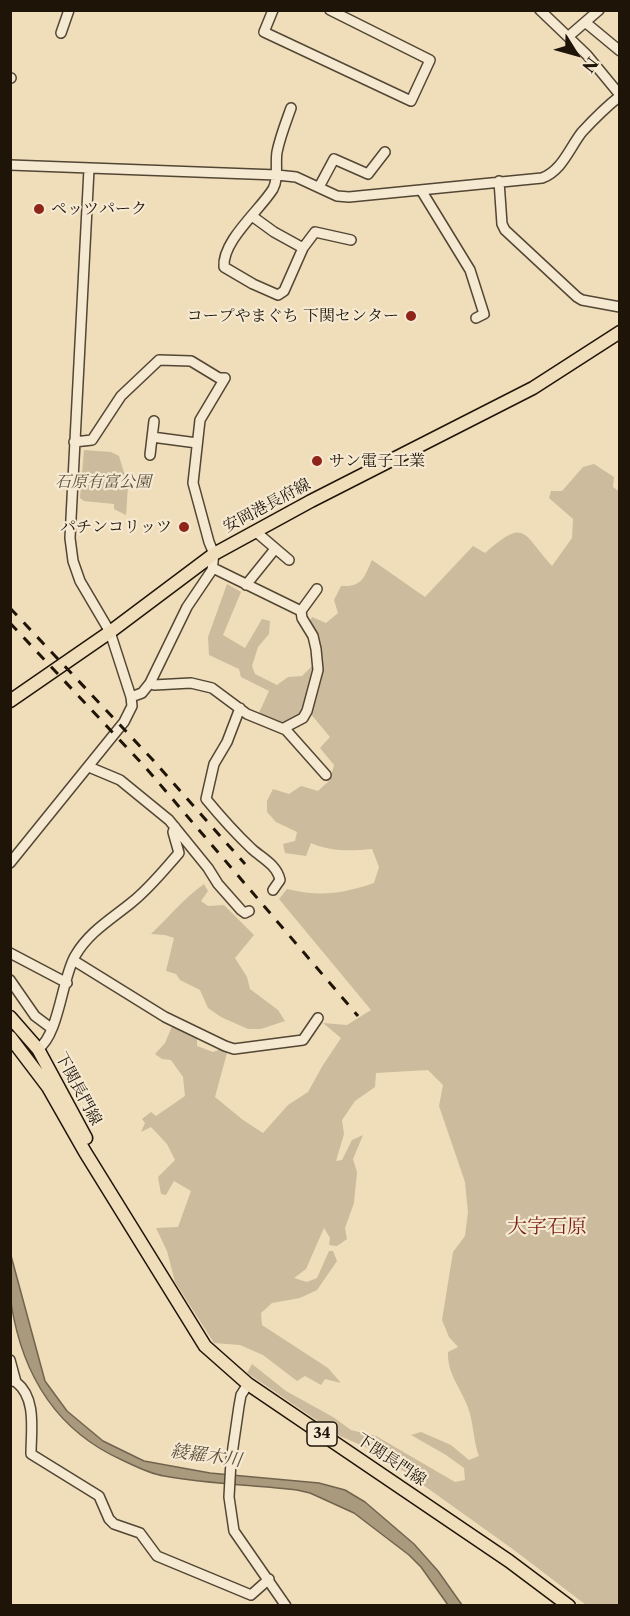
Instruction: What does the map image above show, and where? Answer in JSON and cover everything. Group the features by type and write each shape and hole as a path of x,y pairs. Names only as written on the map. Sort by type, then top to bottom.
{"main road":[{"name":"安岡港長府線","path":"10,701 110,632 214,554 533,388 620,332"},
{"name":"下関長門線","path":"10,1017 38,1049 57,1081 125,1214"},
{"name":"下関長門線","path":"10,1037 48,1087 205,1346 248,1384 509,1561 569,1605"}],"street":[{"path":"61,33 69,10"},
{"path":"273,10 264,32 411,100 430,60 353,15 330,10"},
{"path":"10,165 277,175 296,177 337,195 349,197 542,178 550,175 598,114 620,95 569,36 540,10"},
{"path":"569,36 599,10"},
{"path":"585,22 620,51"},
{"path":"291,108 289,127 277,153 277,175 274,187 243,224 232,243 224,267 278,295 284,291 303,248 315,232 351,240"},
{"path":"319,187 334,159 368,174 386,152"},
{"path":"10,863 89,767 129,715 132,706 110,632 84,590 73,561 70,538 89,169"},
{"path":"499,181 502,224 505,230 577,297 620,307"},
{"path":"421,190 470,270 484,315 476,318"},
{"path":"252,216 274,232 303,248"},
{"path":"74,441 92,440 121,396 159,360 191,361 219,378 225,378 200,420 193,483 214,554 213,568 187,608 150,683 142,693 131,697"},
{"path":"150,455 154,421"},
{"path":"152,437 197,443"},
{"path":"255,531 289,560"},
{"path":"246,585 275,549"},
{"path":"213,568 300,611 313,636 318,670 307,711 303,718 284,728"},
{"path":"300,611 317,589"},
{"path":"150,683 154,685 202,684 226,697 248,714 284,728 326,775"},
{"path":"240,708 227,742 214,764 206,799 253,850 279,874 280,880 273,890"},
{"path":"89,767 120,780 169,820 241,910 245,913 249,910"},
{"path":"38,1049 44,1046 73,960 83,942 132,902 179,853 173,832 175,827"},
{"path":"10,953 67,983"},
{"path":"73,960 165,1017 234,1049 303,1040 318,1018"},
{"path":"10,980 35,1016 51,1028"},
{"path":"10,1360 13,1382 22,1387 31,1407 31,1454 99,1497 109,1519 114,1524 140,1533 156,1556 252,1595 269,1579"},
{"path":"248,1384 241,1395 238,1407 231,1461 229,1497 234,1531 286,1605"}],"green space":[{"name":"石原有富公園","path":"84,450 111,452 119,456 128,486 126,515 114,509 114,504 84,501 80,498"},
{"path":"594,464 614,477 613,487 620,492 619,1605 586,1605 514,1550 377,1452 340,1436 247,1373 252,1364 286,1391 333,1417 351,1430 376,1436 455,1482 465,1480 464,1468 411,1435 421,1432 451,1445 469,1460 479,1456 469,1411 454,1380 448,1360 448,1352 458,1347 449,1337 442,1320 453,1252 465,1236 468,1212 465,1182 439,1106 443,1085 428,1070 376,1073 375,1087 355,1101 342,1120 344,1134 336,1161 342,1160 352,1140 363,1135 353,1159 357,1172 354,1203 345,1228 347,1239 337,1246 329,1245 330,1238 324,1228 306,1269 294,1278 307,1282 317,1278 329,1251 333,1251 337,1261 317,1290 300,1298 272,1303 261,1313 262,1325 328,1368 341,1383 325,1379 321,1385 305,1376 297,1381 263,1355 240,1345 214,1343 175,1282 167,1251 156,1228 178,1227 191,1191 174,1181 166,1195 161,1194 158,1177 175,1160 167,1144 151,1127 141,1132 145,1123 142,1119 151,1112 156,1116 185,1096 183,1077 171,1060 162,1059 155,1054 165,1043 173,1024 197,1037 197,1046 213,1052 221,1049 227,1053 215,1097 263,1133 288,1105 308,1092 341,1038 323,1023 347,1025 371,1010 279,899 287,889 321,894 351,890 374,883 379,867 372,849 341,850 311,843 306,856 285,853 283,844 295,841 297,832 276,822 267,812 267,801 273,789 289,794 301,786 318,791 330,780 334,765 320,748 330,737 310,713 283,725 258,715 269,691 241,677 239,669 209,655 208,637 227,584 241,592 223,635 245,648 262,619 270,621 269,634 258,647 252,666 255,674 277,685 288,677 302,676 322,656 317,639 308,625 312,617 326,623 338,613 334,600 341,586 358,583 367,572 372,560 425,597 473,546 485,553 498,542 516,533 528,538 552,566 572,538 573,519 549,498 551,491 562,491 583,467"},
{"path":"204,884 208,891 201,901 208,906 224,905 254,935 235,958 247,977 250,989 278,1010 285,1021 261,1029 248,1029 221,1017 208,1008 200,990 180,980 176,974 166,971 174,938 151,934"}],"shaded area":[{"path":"10,1252 45,1381 67,1411 103,1441 144,1461 210,1473 319,1483 345,1490 365,1502 414,1544 438,1571 462,1605 448,1605 421,1567 409,1555 354,1513 310,1493 159,1475 143,1470 98,1448 78,1433 60,1416 46,1397 33,1376 24,1353 16,1329 10,1297"}],"railway":[{"path":"10,608 152,759 245,864"},
{"path":"10,623 146,768 358,1016"}],"place":[{"name":"ペッツパーク","path":"39,209"},
{"name":"コープやまぐち 下関センター","path":"411,316"},
{"name":"サン電子工業","path":"317,461"},
{"name":"パチンコリッツ","path":"184,527"}],"district":[{"name":"大字石原","path":"547,1227"}],"water label":[{"name":"綾羅木川","path":"206,1456"}]}
